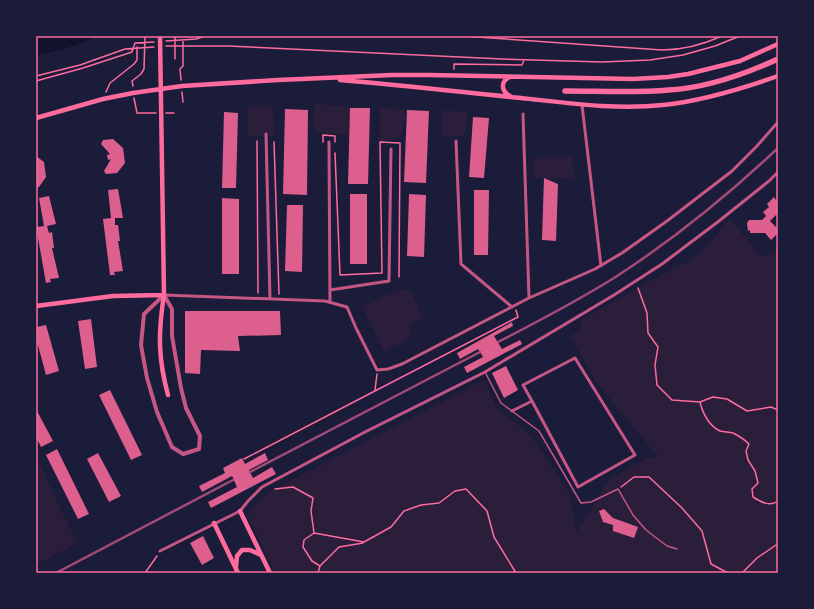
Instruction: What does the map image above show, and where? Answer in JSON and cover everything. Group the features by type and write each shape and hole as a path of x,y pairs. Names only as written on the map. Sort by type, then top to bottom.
{"highway":[{"path":"565,90 670,90 698,86 732,77 761,67 778,59"}],"main road":[{"path":"160,36 164,295 160,324 160,351 162,374 168,395"},
{"path":"36,118 133,92 160,88 278,80 392,75 633,79 675,76 711,69 740,61 778,44"},
{"path":"511,97 503,89 503,83 508,78 516,76"},
{"path":"322,78 582,105 633,106 664,105 719,94 778,76"},
{"path":"36,306 113,296 164,295"},
{"path":"240,511 270,573"},
{"path":"214,523 237,571"},
{"path":"237,571 237,556 242,550 250,550 262,556"}],"street":[{"path":"582,105 601,266"},
{"path":"523,114 529,298"},
{"path":"164,295 172,309 172,336 186,408 200,436 199,449 183,454 172,447 157,412 147,378 141,345 144,314 164,295 330,302 346,307 377,370 388,369 402,364 529,298 601,266 622,253 667,221 732,171 778,122"},
{"path":"266,134 270,299"},
{"path":"456,141 461,264 514,307"},
{"path":"329,142 330,302"},
{"path":"330,290 389,281 391,149"},
{"path":"160,551 240,511 262,487 294,469 429,399 485,372 571,322 662,264 719,221 778,172"},
{"path":"575,358 635,455 578,487 532,401 523,385 575,358"},
{"path":"512,411 532,401"}],"lane":[{"path":"485,372 501,403 538,431 581,504 590,502 618,489 632,515 646,530 667,546 677,549"}],"path":[{"path":"145,36 144,70 132,81 137,112 174,113"},
{"path":"175,36 175,59"},
{"path":"163,41 201,38 206,36"},
{"path":"462,36 678,50 696,46 722,36"},
{"path":"164,46 228,46 524,60 602,62 650,60 694,52 716,46 740,36"},
{"path":"180,69 183,66 183,40"},
{"path":"36,81 132,52 135,43 156,42"},
{"path":"103,99 110,83 137,60 137,47"},
{"path":"36,76 80,65 126,49 137,47 157,47"},
{"path":"452,75 454,64 522,65 524,60"},
{"path":"323,143 323,135 335,136 335,144"},
{"path":"257,141 258,298"},
{"path":"274,142 279,299"},
{"path":"335,152 340,275 382,273 380,142 400,143 399,277"},
{"path":"638,288 647,313 648,333 658,347 654,364 657,386 672,400 700,402 713,397 727,399 747,411 771,408 778,410"},
{"path":"244,459 518,317 514,307"},
{"path":"375,390 377,370"},
{"path":"700,402 703,413 710,424 720,431 732,433 742,437 749,444 746,451 748,460 755,471 758,483 752,489 754,497 763,503 774,504 778,501"},
{"path":"618,489 634,477 649,477 682,508 702,531 711,564 728,573"},
{"path":"275,489 293,487 312,498 311,511 314,534"},
{"path":"318,573 320,566 339,547 364,542 391,527 404,511 420,504 439,503 455,491 466,489 487,512 494,537 516,573"},
{"path":"320,566 312,561 303,547 304,540 314,534 364,542"},
{"path":"742,573 757,558 778,545"},
{"path":"145,573 160,551"}],"shaded area":[{"path":"36,36 98,36 73,46 36,56"},
{"path":"315,104 350,106 350,135 314,132"},
{"path":"247,107 273,107 274,136 248,137"},
{"path":"380,107 407,110 401,137 380,142"},
{"path":"442,110 468,112 464,136 442,137"},
{"path":"534,157 572,157 574,179 533,178"},
{"path":"730,218 760,257 778,249 778,573 275,573 247,514 260,499 275,489 484,380 497,408 532,437 568,491 577,532 609,479 645,459 658,456 594,379 570,336 579,331 582,319 700,253 712,241"},
{"path":"409,288 423,317 408,325 412,337 384,351 362,307 387,295"},
{"path":"36,456 77,543 36,565"}],"building":[{"path":"350,108 370,108 368,184 348,184"},
{"path":"285,109 308,110 307,195 283,194"},
{"path":"407,110 429,111 426,183 404,182"},
{"path":"224,112 238,113 236,188 222,188"},
{"path":"473,117 489,118 484,178 469,177"},
{"path":"113,139 123,148 125,163 117,173 106,174 104,171 111,159 108,160 107,155 110,154 101,144 103,140"},
{"path":"36,156 44,162 46,177 39,187 36,188"},
{"path":"544,178 558,184 556,241 542,240"},
{"path":"118,189 123,218 115,218 115,225 118,225 120,241 118,241 123,271 114,272 115,275 110,275 103,219 111,218 108,190"},
{"path":"474,190 489,190 488,255 474,255"},
{"path":"350,194 367,194 367,264 350,264"},
{"path":"409,194 426,195 424,257 407,256"},
{"path":"49,196 56,224 47,226 49,233 52,232 54,248 52,248 59,278 50,279 51,282 46,283 36,227 44,226 39,198"},
{"path":"774,197 776,200 778,198 778,213 770,221 778,229 778,233 771,240 765,233 750,233 750,230 748,231 747,223 749,220 762,220 766,216 763,212 769,207 767,204"},
{"path":"222,198 239,199 239,274 222,274"},
{"path":"287,205 303,205 302,272 285,271"},
{"path":"185,311 280,311 281,335 238,336 240,351 201,350 200,374 185,373"},
{"path":"91,319 97,367 85,369 78,321"},
{"path":"512,322 513,326 494,336 502,349 520,340 522,344 467,373 464,367 483,357 478,349 460,359 457,353"},
{"path":"46,325 59,371 46,375 36,338 36,327"},
{"path":"506,366 518,390 504,398 492,373"},
{"path":"110,390 142,455 131,460 99,395"},
{"path":"36,409 53,441 41,447 36,437"},
{"path":"57,449 89,514 78,519 46,455"},
{"path":"98,453 121,496 109,502 87,459"},
{"path":"265,453 268,460 249,470 253,478 272,467 276,474 211,508 208,502 237,487 232,476 202,492 199,486 225,473 223,468 242,458 245,464"},
{"path":"604,509 613,518 638,527 634,538 613,531 613,525 603,522 599,511"},
{"path":"203,536 214,558 202,565 190,543"}],"railway":[{"path":"498,342 586,295 636,263 699,217 778,148"},
{"path":"250,472 480,352"},
{"path":"56,573 233,480"}]}
